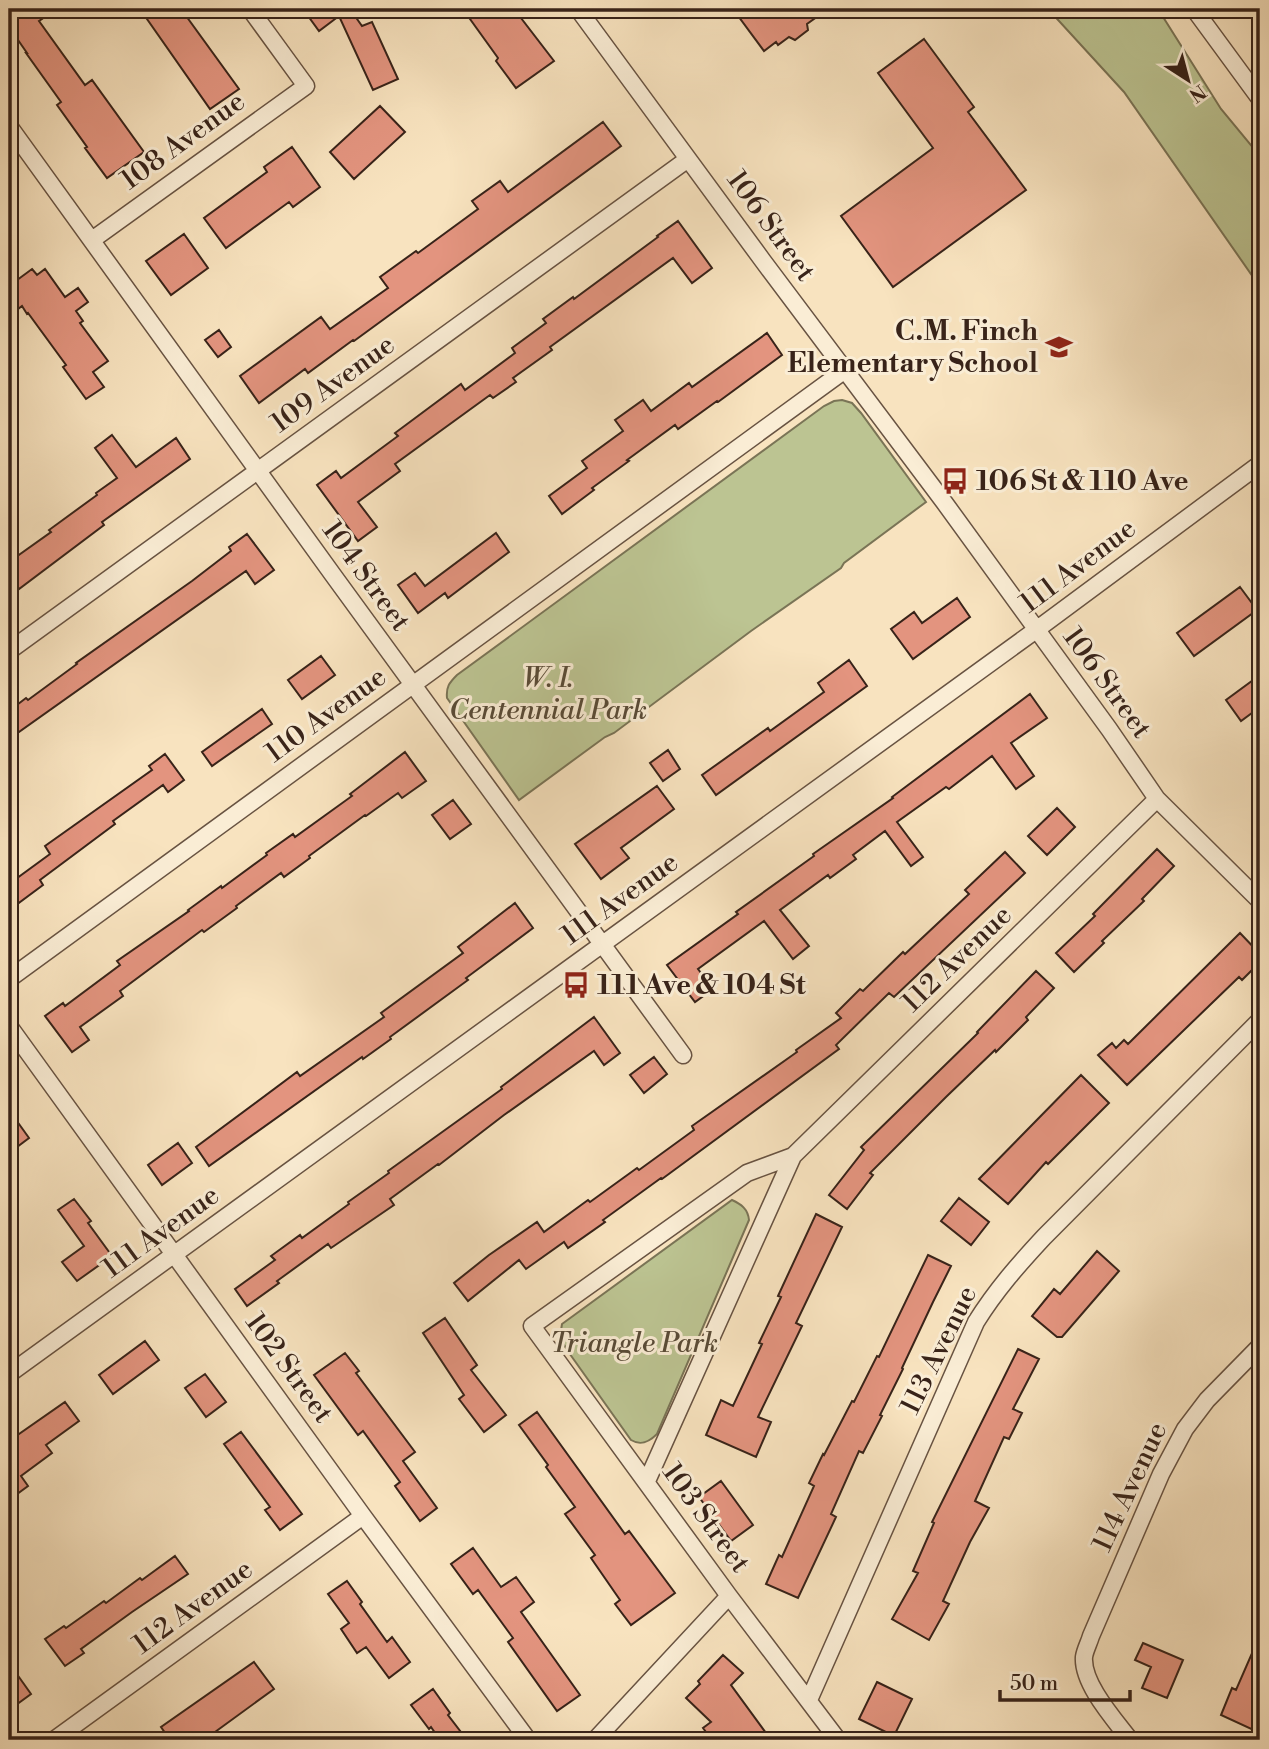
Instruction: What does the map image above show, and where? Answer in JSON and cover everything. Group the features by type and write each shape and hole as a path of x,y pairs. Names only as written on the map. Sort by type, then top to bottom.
{"street":[{"name":"108 Avenue","path":"92,240 306,86 250,9"},
{"name":"106 Street","path":"578,9 944,502 1157,799 1260,901"},
{"path":"1194,9 1260,99"},
{"name":"104 Street","path":"9,126 684,1055"},
{"name":"109 Avenue","path":"9,651 688,159"},
{"name":"110 Avenue","path":"9,979 845,370"},
{"name":"111 Avenue","path":"9,1374 1036,630 1260,464"},
{"name":"112 Avenue","path":"647,1481 793,1156 1157,799"},
{"name":"113 Avenue","path":"809,1700 976,1322 993,1295 1044,1237 1260,1020"},
{"name":"102 Street","path":"9,1026 528,1740"},
{"name":"112 Avenue","path":"532,1326 747,1172 793,1156"},
{"name":"103 Street","path":"532,1326 838,1740"},
{"name":"114 Avenue","path":"1130,1740 1095,1690 1085,1671 1084,1656 1161,1474 1185,1429 1207,1400 1260,1346"},
{"name":"112 Avenue","path":"54,1740 363,1516"},
{"path":"595,1740 729,1596"}],"green space":[{"path":"1048,9 1158,9 1221,109 1260,156 1260,287 1124,92"},
{"name":"W. I. Centennial Park","path":"842,400 852,403 861,413 926,502 844,563 841,568 519,800 447,698 452,680 824,406"},
{"name":"Triangle Park","path":"732,1200 744,1207 749,1220 657,1434 645,1442 635,1442 563,1344 562,1324"}],"building":[{"path":"9,9 35,9 42,19 39,21 85,85 92,80 144,152 107,178 57,105 61,102 9,27"},
{"path":"140,9 181,9 239,89 210,109"},
{"path":"303,9 350,9 362,26 372,22 398,79 373,90 339,16 319,31"},
{"path":"484,9 514,9 554,61 516,88 470,19"},
{"path":"733,9 828,9 807,24 808,30 795,40 789,37 764,51"},
{"path":"924,39 974,107 968,112 1026,190 893,287 841,216 933,148 878,73"},
{"path":"380,106 405,132 354,179 330,152"},
{"path":"603,122 621,146 354,341 308,373 305,369 259,403 240,376 321,317 330,329 388,288 380,277 478,209 472,201 500,181 508,192"},
{"path":"292,147 320,187 293,207 289,202 226,248 204,218 267,172 264,167"},
{"path":"678,221 712,268 692,283 673,258 550,347 552,350 513,378 516,382 493,398 490,395 395,464 400,471 358,502 377,527 358,541 317,485 336,471 341,478 398,436 395,433 461,384 465,390 515,353 512,348 546,323 543,319"},
{"path":"184,234 208,268 171,295 146,261"},
{"path":"32,269 37,275 45,269 65,297 78,288 88,302 76,311 83,321 80,323 108,361 93,372 104,387 86,399 63,367 66,365 22,306 9,316 9,286"},
{"path":"219,330 231,347 218,357 205,340"},
{"path":"767,333 782,355 678,429 675,425 627,460 629,461 562,514 549,496 587,468 582,461 623,431 615,420 643,400 651,411 689,383 692,387"},
{"path":"112,435 136,467 176,438 190,459 102,522 104,525 19,589 9,575 9,562 51,532 49,530 117,478 95,448"},
{"path":"496,533 509,552 448,598 445,593 418,613 398,585 415,573 425,586"},
{"path":"247,534 274,570 255,584 246,571 9,739 9,711 192,581 231,551 229,547"},
{"path":"1240,587 1257,610 1194,656 1177,633"},
{"path":"957,598 970,617 913,659 891,629 914,612 922,623"},
{"path":"321,656 335,675 302,699 288,680"},
{"path":"849,660 867,686 716,795 702,775 824,692 818,683"},
{"path":"1260,675 1260,707 1241,721 1226,700"},
{"path":"1030,694 1047,718 1011,743 1034,776 1016,789 992,756 949,789 946,787 897,822 923,857 911,866 885,831 853,855 856,859 830,878 828,875 780,910 809,946 793,959 764,921 698,969 713,989 695,1002 667,965"},
{"path":"262,709 272,724 212,766 202,752"},
{"path":"668,750 680,769 663,781 650,763"},
{"path":"405,752 426,781 402,798 398,793 365,815 284,877 281,873 236,906 237,908 204,932 202,930 120,991 123,996 80,1027 89,1040 72,1052 45,1016 63,1003 65,1006 120,965 117,961 221,886 222,888 267,855 266,853 293,834 295,837 352,796 350,794"},
{"path":"165,754 184,780 168,792 163,785 113,821 115,824 40,880 43,885 16,905 9,895 9,884 50,854 45,846 152,770 149,766"},
{"path":"657,786 674,809 621,848 629,858 601,879 575,844"},
{"path":"453,800 471,824 450,839 432,815"},
{"path":"1057,808 1075,827 1047,855 1028,836"},
{"path":"1157,849 1174,866 1142,899 1144,901 1074,972 1056,953 1095,916 1093,914"},
{"path":"1005,852 1025,873 894,997 889,993 836,1045 839,1049 568,1248 564,1242 526,1269 519,1260 468,1301 454,1283 537,1222 544,1232 637,1168 639,1170 694,1130 692,1126 841,1018 836,1013 969,894 965,890"},
{"path":"515,903 533,928 390,1037 391,1039 209,1166 196,1147 297,1072 300,1076 384,1017 381,1013 463,953 458,947"},
{"path":"1240,933 1260,954 1260,962 1242,980 1239,977 1127,1085 1098,1055 1112,1043 1116,1048 1124,1040 1128,1044"},
{"path":"1036,971 1054,988 1026,1017 1028,1020 870,1173 873,1175 847,1209 829,1195 864,1150 861,1147 978,1033"},
{"path":"594,1017 620,1053 604,1065 594,1051 390,1199 394,1205 331,1248 328,1244 247,1306 235,1289 275,1260 271,1256 300,1235 302,1238 349,1204 348,1202 389,1173 388,1171 502,1089 501,1087"},
{"path":"654,1057 667,1074 644,1093 630,1075"},
{"path":"1081,1075 1109,1103 1048,1164 1046,1162 1008,1204 979,1179"},
{"path":"9,1110 29,1138 9,1153"},
{"path":"178,1143 192,1163 162,1185 148,1165"},
{"path":"959,1198 989,1222 971,1245 941,1221"},
{"path":"74,1199 112,1256 77,1281 62,1262 84,1246 58,1210"},
{"path":"816,1214 842,1227 796,1323 802,1326 758,1417 771,1422 756,1457 706,1435 721,1400 733,1406 762,1344 759,1343 781,1297 778,1296"},
{"path":"1097,1251 1119,1271 1062,1337 1057,1337 1032,1316 1054,1289 1060,1294"},
{"path":"928,1255 951,1266 880,1415 882,1416 863,1453 859,1451 831,1514 836,1517 798,1598 766,1584 779,1555 782,1557 814,1486 809,1483 823,1454 877,1356 879,1357"},
{"path":"445,1318 477,1365 471,1370 506,1415 484,1432 459,1399 464,1395 423,1333"},
{"path":"145,1341 159,1360 113,1394 99,1375"},
{"path":"1018,1349 1039,1359 1013,1409 1022,1413 1009,1439 1004,1437 975,1501 989,1508 943,1601 949,1604 929,1640 892,1619 918,1573 913,1571 934,1523 932,1522"},
{"path":"345,1353 359,1371 356,1373 415,1452 403,1461 437,1508 420,1521 395,1486 400,1482 363,1431 358,1435 314,1375"},
{"path":"205,1374 226,1402 206,1417 185,1388"},
{"path":"65,1402 79,1421 46,1445 52,1453 21,1476 28,1486 9,1500 9,1441"},
{"path":"537,1412 625,1534 629,1531 675,1593 631,1625 615,1604 620,1600 591,1558 595,1555 565,1514 575,1507 519,1425"},
{"path":"241,1432 302,1514 280,1530 265,1510 270,1507 224,1444"},
{"path":"721,1481 753,1525 731,1541 699,1497"},
{"path":"473,1548 501,1587 516,1577 534,1602 521,1612 580,1695 557,1711 508,1642 513,1638 478,1590 473,1594 451,1564"},
{"path":"175,1556 188,1574 81,1649 84,1653 65,1666 45,1639 64,1626 66,1628 104,1601 106,1603"},
{"path":"347,1581 387,1642 392,1637 410,1662 389,1678 366,1647 357,1653 341,1629 349,1623 328,1594"},
{"path":"1260,1635 1260,1733 1221,1715 1232,1688 1236,1690"},
{"path":"1143,1643 1183,1660 1167,1698 1142,1688 1151,1667 1135,1660"},
{"path":"723,1655 743,1673 731,1685 766,1733 756,1740 712,1740 703,1728 711,1722 686,1698"},
{"path":"254,1662 274,1689 204,1740 170,1740 161,1727"},
{"path":"9,1663 31,1694 9,1710"},
{"path":"877,1682 912,1699 894,1736 859,1719"},
{"path":"433,1689 467,1740 440,1740 411,1705"}],"place":[{"name":"C.M. Finch Elementary School","path":"1059,347"},
{"name":"106 St & 110 Ave","path":"955,481"},
{"name":"111 Ave & 104 St","path":"576,985"}]}
